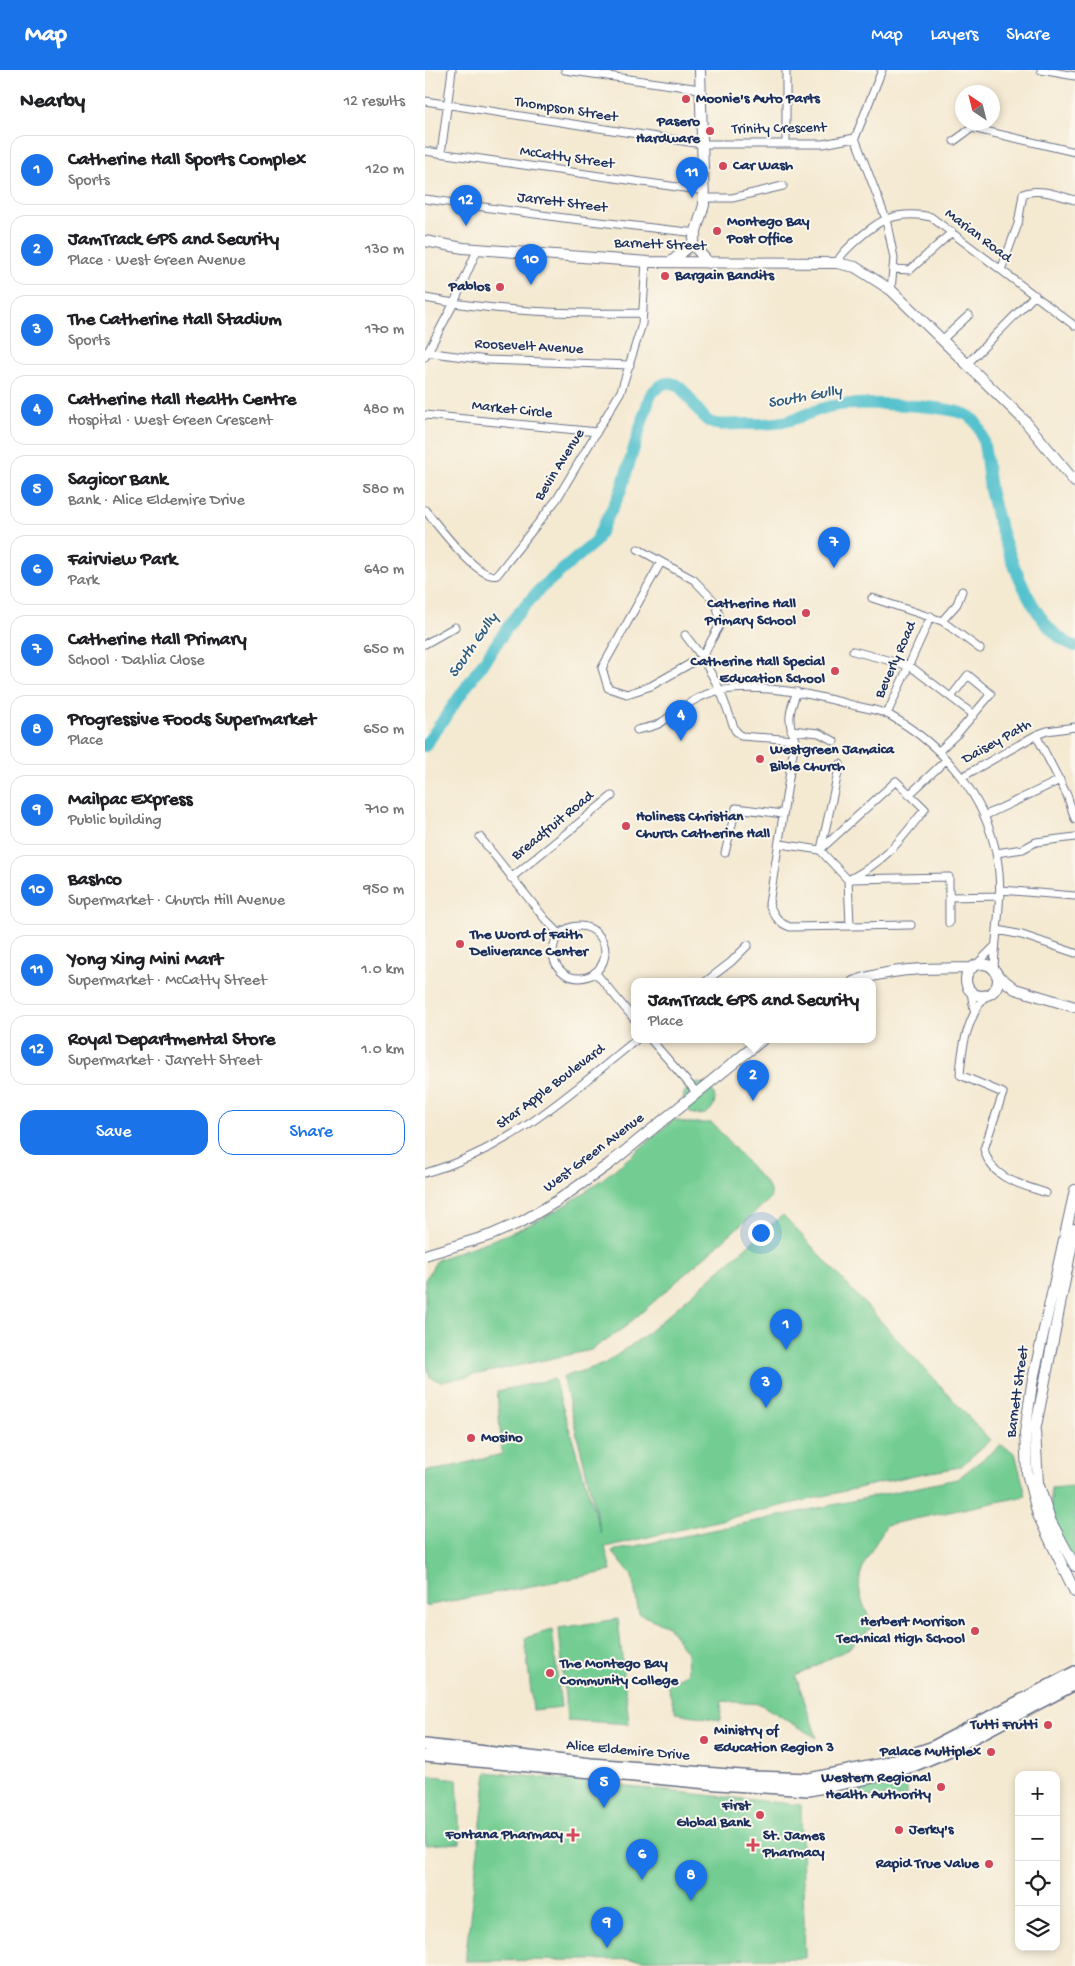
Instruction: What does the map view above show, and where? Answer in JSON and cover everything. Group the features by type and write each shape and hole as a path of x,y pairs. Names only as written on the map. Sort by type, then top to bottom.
{"main road":[{"path":"672,261 692,244 697,233 705,195 700,70"},
{"name":"Barnett Street","path":"425,241 463,248 646,262 837,263 855,267 891,290 943,339 1025,421 1075,482"},
{"path":"692,244 709,262"},
{"path":"1064,469 1075,466"},
{"path":"864,978 914,968 950,969 986,965 1015,989 1075,1007"},
{"path":"969,988 966,976 974,967"},
{"path":"950,969 977,996 1015,989"},
{"path":"988,994 997,984 995,972"},
{"name":"West Green Avenue","path":"425,1255 491,1235 531,1216 608,1166 758,1043"},
{"name":"Barnett Street","path":"1075,1190 1032,1384 1025,1433 1027,1473 1038,1515 1075,1592"},
{"name":"Barnett Street","path":"1075,1228 1035,1431 1038,1483 1051,1522 1075,1566"},
{"name":"Alice Eldemire Drive","path":"425,1745 601,1764 754,1777 809,1779 883,1764 931,1748 1075,1672"},
{"name":"Alice Eldemire Drive","path":"425,1756 718,1784 809,1790 887,1774 915,1765 948,1751 1075,1684"}],"street":[{"path":"441,154 452,70"},
{"path":"565,70 700,89"},
{"path":"785,70 786,144"},
{"path":"883,70 855,138 886,219 895,258 891,290"},
{"path":"1041,70 1075,76"},
{"name":"Thompson Street","path":"425,101 702,144"},
{"path":"954,140 972,128 1075,152"},
{"name":"Trinity Crescent","path":"702,144 823,144 855,138"},
{"name":"McCatty Street","path":"425,151 732,198 783,186"},
{"path":"1001,270 1018,224 1023,194 1029,191 1052,193 1075,200"},
{"name":"Jarrett Street","path":"425,199 564,218 697,233"},
{"name":"Marian Road","path":"837,263 839,258 857,241 886,219 917,214 931,217 1075,326"},
{"path":"893,269 910,270 952,232"},
{"path":"426,354 454,303 478,248"},
{"name":"Bevin Avenue","path":"425,510 456,547 482,573 494,576 557,499 621,391 630,365 643,313 646,262"},
{"path":"967,364 1035,295"},
{"path":"425,298 484,308 559,312 643,313"},
{"path":"943,339 969,315"},
{"name":"Roosevelt Avenue","path":"426,354 487,360 630,365"},
{"name":"Market Circle","path":"425,415 597,432"},
{"path":"638,549 694,580 716,603 721,623 702,657 651,686 627,694 608,688 601,668 661,562"},
{"path":"942,621 957,604 962,591"},
{"path":"872,598 942,621 980,649"},
{"name":"Beverly Road","path":"887,714 931,616"},
{"path":"425,644 455,627"},
{"path":"685,635 702,657 720,690 735,730 741,736 795,740"},
{"path":"853,651 910,666 974,715"},
{"path":"939,751 974,715 991,694 969,676 951,696"},
{"path":"637,730 661,723 694,701 720,690 769,688 797,692 887,714 939,751 963,777 984,816 996,853 1001,893 995,946 995,972"},
{"path":"797,692 789,710 788,723 795,740 769,904 775,916 783,925 789,927 911,925"},
{"name":"Daisey Path","path":"963,777 1037,735 1047,731 1075,727"},
{"path":"791,730 819,733 833,741"},
{"path":"1037,735 1060,780 1075,819"},
{"path":"909,795 946,760"},
{"path":"820,850 840,764"},
{"path":"820,850 896,780 925,809 890,853 867,870 848,880"},
{"path":"984,816 1060,780"},
{"name":"Breadfruit Road","path":"511,878 612,796"},
{"path":"725,853 736,808 783,814"},
{"path":"480,837 511,878 560,934"},
{"path":"996,853 1023,849 1036,842 1075,837"},
{"path":"779,844 820,850 848,880 849,926"},
{"path":"848,880 949,877 949,923"},
{"path":"949,897 1001,893 1075,896"},
{"path":"580,925 591,928 599,934 605,945 605,957 595,972 588,976 571,977 558,967 553,950 560,934 569,928 580,925"},
{"path":"998,930 1022,935 1075,953"},
{"path":"710,978 731,962 748,944"},
{"path":"974,967 995,946"},
{"path":"595,972 631,1015"},
{"path":"969,988 974,1010"},
{"path":"988,994 974,1010 966,1029 960,1074 1003,1094 983,1149 991,1167 1003,1177 1046,1193"},
{"name":"Star Apple Boulevard","path":"425,1174 457,1164 515,1134 586,1082 632,1043"},
{"path":"654,1043 697,1093"}],"green space":[{"path":"699,1083 705,1084 710,1088 714,1093 714,1105 710,1110 705,1114 699,1115 693,1114 688,1110 684,1105 683,1099 684,1093 688,1088 693,1084"},
{"path":"674,1119 685,1123 712,1123 768,1186 771,1194 770,1199 625,1327 591,1350 441,1382 430,1377 425,1358 425,1280 437,1260 493,1240 547,1216 604,1178"},
{"path":"783,1215 990,1440 960,1467 914,1475 605,1547 611,1571 425,1606 425,1471 442,1469 502,1454 497,1391 554,1379 601,1533 563,1377 604,1364 643,1337"},
{"path":"1001,1445 1015,1453 1026,1496 886,1525 865,1563 859,1585 866,1610 874,1625 848,1649 796,1676 817,1738 760,1704 722,1701 720,1720 676,1713 667,1685 688,1673 687,1653 668,1626 639,1614 632,1576 612,1551 957,1479"},
{"path":"1075,1486 1075,1566 1051,1522 1051,1488"},
{"path":"618,1619 629,1724 567,1720 559,1628"},
{"path":"552,1630 561,1707 533,1710 525,1638"},
{"path":"487,1772 801,1805 805,1958 465,1961"},
{"path":"907,1774 907,1797 849,1797 849,1788 878,1785"},
{"path":"425,1775 457,1779 460,1843 425,1845"}],"waterway":[{"name":"South Gully","path":"425,746 515,617 540,589 595,542 620,493 650,396 660,386 668,383 675,384 682,390 708,421 720,425 776,423 827,407 861,404 903,405 943,409 969,416 980,430 991,494 1002,533 1020,580 1045,622 1059,637 1075,646"}],"place":[{"name":"Moonie's Auto Parts","path":"686,99"},
{"name":"Pasero Hardware","path":"710,131"},
{"name":"Car Wash","path":"723,166"},
{"name":"Yong Xing Mini Mart","path":"692,198"},
{"name":"Royal Departmental Store","path":"466,226"},
{"name":"Montego Bay Post Office","path":"717,231"},
{"name":"Bargain Bandits","path":"665,276"},
{"name":"Bashco","path":"531,285"},
{"name":"Pablos","path":"500,287"},
{"name":"Catherine Hall Primary","path":"834,568"},
{"name":"Catherine Hall Primary School","path":"806,613"},
{"name":"Catherine Hall Special Education School","path":"835,671"},
{"name":"Catherine Hall Health Centre","path":"681,741"},
{"name":"Westgreen Jamaica Bible Church","path":"760,759"},
{"name":"Holiness Christian Church Catherine Hall","path":"626,826"},
{"name":"The Word of Faith Deliverance Center","path":"460,944"},
{"name":"JamTrack GPS and Security","path":"753,1101"},
{"name":"Catherine Hall Sports Complex","path":"786,1350"},
{"name":"The Catherine Hall Stadium","path":"766,1408"},
{"name":"Mosino","path":"471,1438"},
{"name":"Herbert Morrison Technical High School","path":"975,1631"},
{"name":"The Montego Bay Community College","path":"550,1673"},
{"name":"Tutti Frutti","path":"1048,1725"},
{"name":"Ministry of Education Region 3","path":"704,1740"},
{"name":"Palace Multiplex","path":"991,1752"},
{"name":"Western Regional Health Authority","path":"941,1787"},
{"name":"Sagicor Bank","path":"604,1808"},
{"name":"First Global Bank","path":"760,1815"},
{"name":"Jerky's","path":"899,1830"},
{"name":"Fontana Pharmacy","path":"573,1835"},
{"name":"St. James Pharmacy","path":"753,1845"},
{"name":"Rapid True Value","path":"989,1864"},
{"name":"Fairview Park","path":"642,1880"},
{"name":"Progressive Foods Supermarket","path":"691,1901"},
{"name":"Mailpac Express","path":"607,1948"}]}
